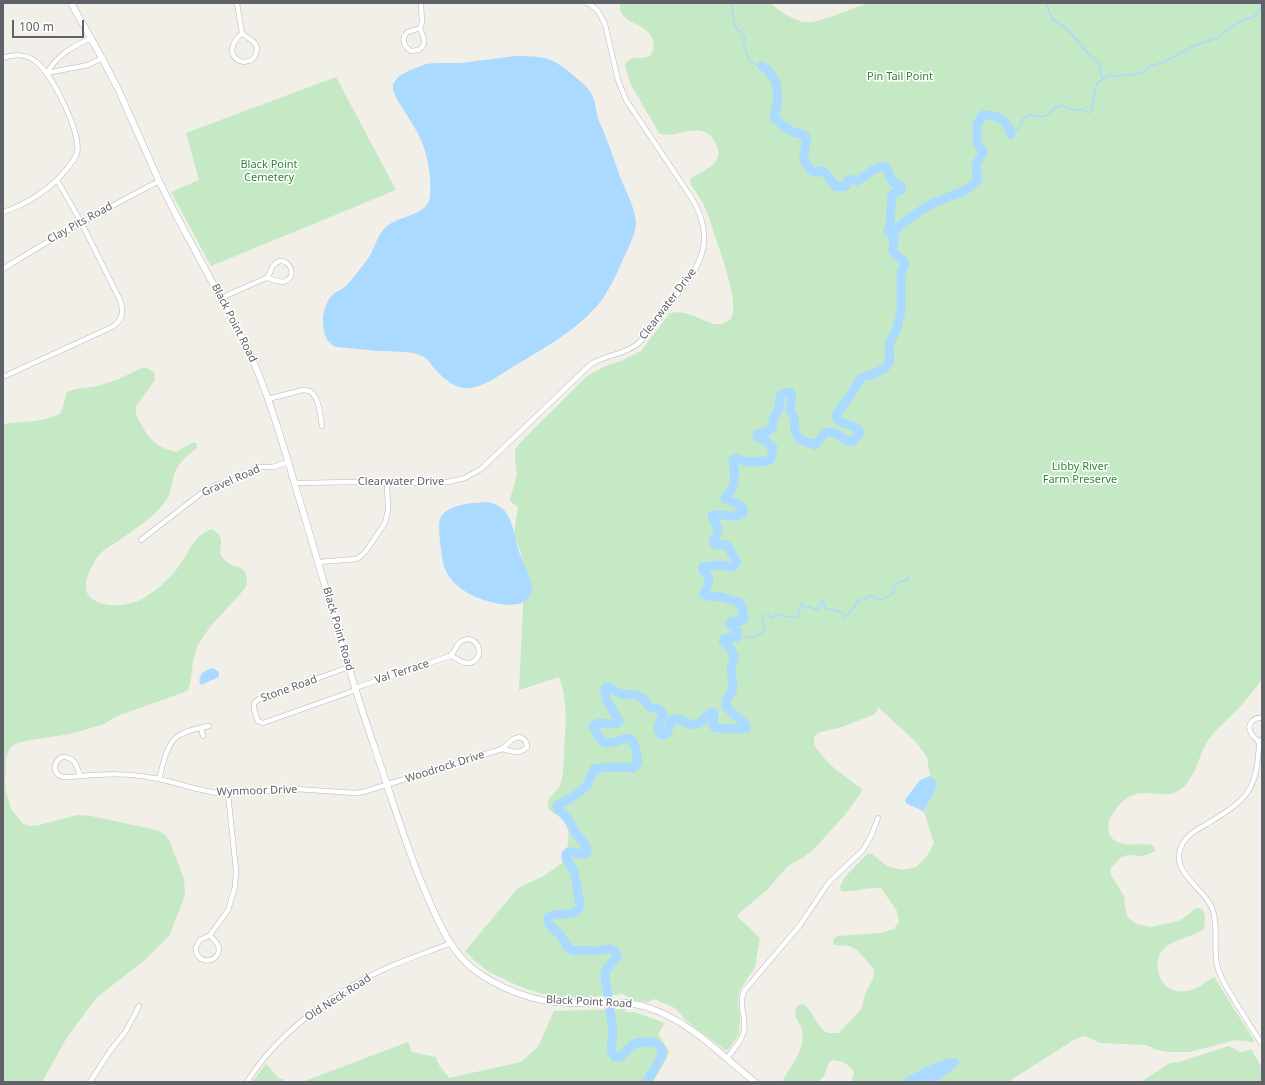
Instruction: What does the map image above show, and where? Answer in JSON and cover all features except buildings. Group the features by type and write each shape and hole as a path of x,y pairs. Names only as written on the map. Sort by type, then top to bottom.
{"main road":[{"name":"Black Point Road","path":"71,3 119,92 159,181 250,352 268,399 295,483 355,689 404,837 423,887 451,943 461,957 472,968 490,980 514,991 544,1001 556,1003 613,1002 634,1004 647,1007 666,1015 681,1023 727,1058 755,1082"}],"street":[{"path":"236,3 242,33 253,40 257,46 255,56 248,62 238,60 232,51 234,43 242,33"},
{"path":"420,28 408,32 404,38 405,47 411,51 419,50 424,45 424,38 420,28 422,22 421,3"},
{"name":"Clearwater Drive","path":"295,483 448,482 465,478 480,469 591,364 603,357 632,348 639,343 689,280 700,262 704,245 704,234 703,222 697,206 626,100 618,80 605,24 598,11 586,3"},
{"path":"47,73 56,60 66,51 91,38"},
{"path":"3,58 13,56 28,57 40,64 56,88 64,105 76,137 77,145 75,158 57,180 30,200 3,212"},
{"path":"47,73 88,65 102,58"},
{"path":"3,377 112,327 122,317 123,311 120,300 81,222 57,180"},
{"name":"Clay Pits Road","path":"3,269 37,247 81,222 159,181"},
{"path":"221,298 266,278 270,275 273,265 277,262 285,262 289,264 291,268 291,276 286,281 279,282 271,278 266,278"},
{"path":"268,399 306,390 310,391 315,396 322,426"},
{"name":"Gravel Road","path":"141,540 204,491 216,485 230,482 259,467 273,466 288,462"},
{"path":"318,562 357,559 366,551 383,527 386,519 387,483"},
{"path":"464,639 473,640 478,647 478,655 470,662 464,662 450,656 454,652 459,642 464,639"},
{"name":"Val Terrace","path":"355,689 450,656"},
{"name":"Stone Road","path":"349,667 259,699 254,703 254,709 258,721 263,723 355,689"},
{"path":"1262,718 1254,719 1249,726 1251,734 1261,741 1257,771 1247,793 1234,807 1187,838 1182,846 1180,857 1180,864 1183,871 1206,898 1213,910 1216,958 1221,976 1227,989 1262,1044"},
{"path":"159,779 167,752 175,739 182,734 209,726"},
{"path":"200,728 203,736"},
{"name":"Woodrock Drive","path":"387,784 502,749 520,752 526,748 525,739 515,738 510,740 502,749"},
{"name":"Wynmoor Drive","path":"80,776 76,764 69,758 62,757 56,762 55,770 60,776 68,777 121,774 159,779 201,791 228,794 296,789 355,793 363,792 387,784"},
{"path":"210,935 217,944 218,952 212,959 205,960 198,956 196,947 200,940 210,935 228,910 234,892 236,870 228,794"},
{"path":"727,1058 736,1047 744,1032 742,1001 745,990 800,925 829,882 858,856 866,846 878,818"},
{"name":"Old Neck Road","path":"247,1082 263,1060 295,1027 340,994 364,979 381,971 451,943"},
{"path":"90,1082 110,1051 126,1030 139,1006"}],"green space":[{"path":"620,3 771,3 785,14 802,22 808,22 833,16 864,5 863,3 1262,3 1262,679 1239,708 1216,730 1209,739 1191,778 1181,789 1174,793 1166,794 1141,793 1125,799 1113,814 1108,827 1109,833 1116,842 1153,845 1156,851 1143,856 1128,855 1121,857 1110,869 1111,875 1124,896 1128,918 1137,924 1150,927 1178,921 1194,909 1199,908 1203,910 1205,916 1204,929 1193,935 1175,941 1161,952 1158,961 1158,972 1162,981 1171,989 1185,991 1198,987 1214,977 1255,1042 1236,1040 1189,1052 1169,1052 1157,1050 1146,1045 1100,1043 1085,1036 1075,1039 1008,1082 938,1082 948,1073 954,1058 936,1063 900,1082 853,1082 854,1072 850,1066 842,1062 832,1060 829,1063 824,1076 818,1082 782,1082 797,1057 801,1047 803,1034 795,1013 797,1006 803,1004 807,1007 825,1031 829,1033 839,1033 862,1008 864,997 873,978 873,968 858,951 850,946 834,945 834,938 838,936 880,933 894,929 899,921 897,911 881,888 841,891 840,886 845,877 867,854 872,854 887,866 902,870 916,867 927,856 934,843 924,812 935,780 930,776 927,757 916,742 878,707 877,711 873,715 839,728 820,732 814,736 814,745 822,756 834,768 863,790 844,816 814,849 804,857 788,866 768,889 737,915 760,938 755,967 740,990 738,997 740,1019 739,1034 728,1050 725,1050 684,1019 673,1007 654,999 648,1002 634,1000 623,994 563,998 542,994 519,986 489,972 465,951 518,888 544,876 562,863 562,853 568,846 567,828 563,819 551,811 548,806 550,798 560,785 563,772 566,712 562,686 559,677 519,690 525,566 514,534 518,507 510,501 517,475 515,450 519,444 587,376 641,351 669,314 679,312 685,313 713,324 722,324 730,319 733,313 730,286 721,253 705,208 690,183 691,178 707,169 716,161 718,151 716,144 710,135 701,131 695,130 670,135 659,133 630,83 625,65 631,59 649,56 653,50 653,41 649,33 623,15 620,10"},
{"name":"Black Point Cemetery","path":"336,77 396,190 211,266 171,192 199,180 186,133"},
{"path":"141,368 147,368 154,372 155,380 136,406 137,418 144,430 151,439 164,448 176,452 192,443 196,443 197,448 184,458 177,468 169,496 159,509 142,524 98,556 88,575 86,590 89,596 94,600 107,605 129,604 141,600 165,582 175,571 183,561 192,544 200,535 212,529 220,537 220,551 223,558 231,565 239,567 245,572 247,577 247,585 211,626 199,643 195,653 191,681 188,690 117,716 104,724 70,734 24,741 13,745 9,749 6,759 5,781 7,795 11,809 22,823 29,826 39,825 77,815 91,816 156,830 164,834 169,840 184,879 185,896 169,936 146,959 96,998 66,1039 42,1082 3,1082 3,424 47,419 61,413 67,392 106,384"},
{"path":"625,1009 626,1012 634,1012 665,1023 658,1034 669,1051 668,1056 653,1082 302,1082 408,1042 412,1052 436,1057 439,1065 449,1078 521,1062 538,1047 554,1011"},
{"path":"1229,1046 1239,1052 1251,1049 1262,1068 1262,1082 1141,1082 1170,1063 1179,1062"},
{"path":"266,1064 279,1079 286,1082 252,1082"}],"water":[{"path":"516,56 544,58 557,63 587,87 593,98 599,121 632,205 636,224 631,242 608,291 600,303 568,332 493,379 475,387 464,388 454,385 440,374 425,358 417,354 336,347 327,339 323,326 323,316 327,302 333,294 346,286 362,267 370,256 383,230 392,223 424,208 430,197 430,180 426,154 420,137 395,96 393,84 399,76 426,64 461,63"},
{"path":"487,502 492,503 504,510 512,524 519,552 533,587 529,597 524,602 510,605 475,597 457,585 444,568 439,528 440,519 443,514 460,505"},
{"path":"213,668 219,672 219,677 201,685 199,680 202,673"},
{"path":"930,776 935,780 937,786 924,812 906,803 905,800 920,780"},
{"path":"952,1058 957,1059 959,1063 938,1082 900,1082 931,1065"}],"waterway":[{"path":"731,3 735,27 741,32 745,39 743,44 748,59 754,64 762,66"},
{"path":"1046,3 1052,19 1066,28 1089,54 1099,62 1102,78"},
{"path":"1011,134 1019,128 1023,119 1030,115 1039,117 1048,115 1052,110 1061,105 1068,109 1084,110 1089,113 1091,111 1095,89 1098,82 1108,76 1143,73 1150,66 1164,62 1193,46 1217,38 1237,23 1255,16 1262,5"},
{"path":"608,995 605,974 608,967 617,957 615,951 609,949 595,951 575,951 569,949 562,937 548,922 548,917 551,915 568,914 578,910 580,905 574,871 566,858 566,854 569,852 585,854 587,851 586,846 568,819 558,809 557,805 570,799 587,786 594,769 613,767 633,768 637,763 633,741 626,738 611,743 605,743 600,739 593,726 597,723 614,724 619,721 606,699 605,689 609,687 621,694 637,696 643,699 650,707 661,711 663,714 658,728 661,735 667,733 672,719 678,719 694,725 701,722 708,714 712,712 714,714 713,725 715,728 746,728 746,725 726,707 726,700 733,687 731,669 734,656 731,649 723,641 726,638 737,637 737,631 730,624 732,621 740,621 744,619 741,605 739,602 721,597 707,596 704,594 709,579 703,570 703,567 720,565 733,567 737,562 727,545 714,544 713,542 718,529 712,516 736,516 743,513 743,509 736,503 725,499 734,483 733,460 736,458 747,462 770,460 773,448 757,435 772,428 774,417 779,409 780,397 783,394 789,392 792,395 790,409 794,417 795,430 799,439 815,445 825,433 829,432 852,442 859,434 859,430 839,421 836,414 847,401 861,378 869,376 885,368 890,361 889,345 897,328 901,311 901,274 905,264 894,252 894,239 892,234 888,231 890,225 892,196 895,192 901,190 901,186 892,181 886,167 883,166 873,170 857,181 849,179 846,186 842,187 835,186 822,171 812,171 804,159 806,137 790,131 774,118 778,98 776,82 767,69 762,66"},
{"path":"892,234 903,223 931,204 966,190 978,180 976,165 983,153 977,142 977,124 983,115 998,117 1004,121 1011,134"},
{"path":"737,637 753,637 764,632 765,630 762,620 763,616 766,614 769,614 772,618 779,614 785,617 797,617 802,604 806,608 810,607 817,610 818,606 824,602 824,607 840,612 845,618 857,601 872,595 878,600 886,598 893,593 895,586 899,582 906,581 909,577"},
{"path":"610,1009 613,1032 611,1051 615,1057 620,1057 632,1045 640,1042 654,1043 661,1048 662,1055 647,1082"}],"park label":[{"name":"Pin Tail Point","path":"900,77"},
{"name":"Libby River Farm Preserve","path":"1080,473"}]}
